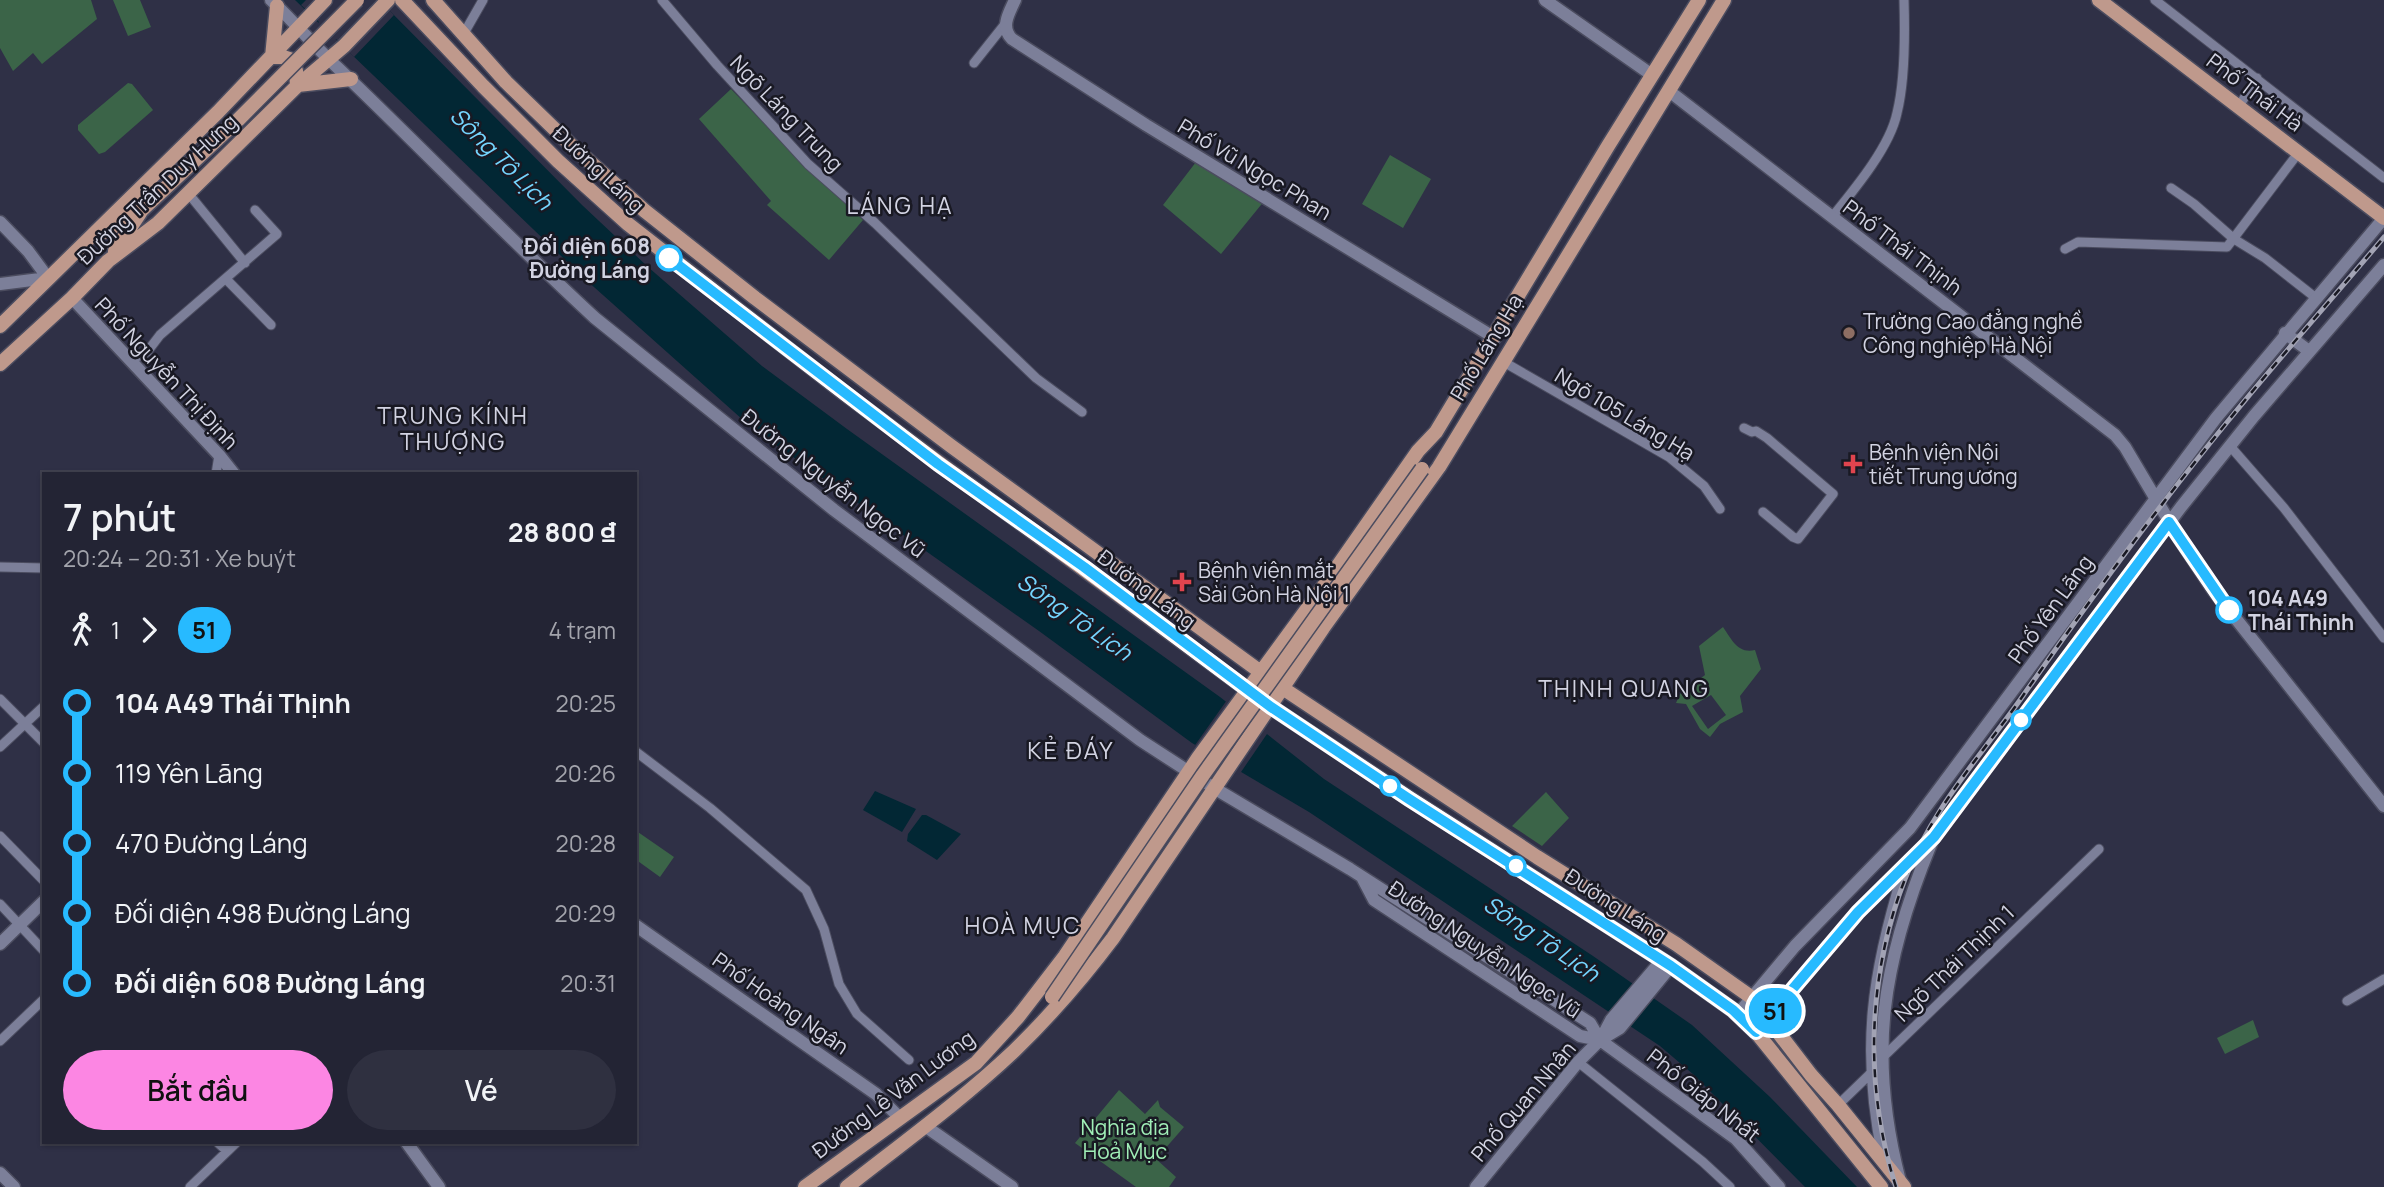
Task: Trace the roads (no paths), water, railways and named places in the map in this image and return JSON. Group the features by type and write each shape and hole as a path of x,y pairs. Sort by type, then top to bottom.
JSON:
{"main road":[{"name":"Đường Trần Duy Hưng","path":"0,326 272,57 325,0"},
{"path":"88,241 142,209 238,120 357,0"},
{"name":"Đường Láng","path":"402,0 539,142 628,224 844,393 1271,707 1563,897 1663,968 1738,1014 1756,1032 1881,1187"},
{"path":"1005,24 1015,0"},
{"path":"1545,0 1652,75"},
{"name":"Phố Láng Hạ","path":"1247,690 1418,452 1436,432 1699,0"},
{"name":"Phố Thái Hà","path":"2099,0 2384,218"},
{"name":"Đường Trần Duy Hưng","path":"0,364 108,261 158,223 297,86 344,46 386,2"},
{"name":"Phố Láng Hạ","path":"1271,707 1323,628 1439,467 1721,2"},
{"path":"274,3 272,57 292,60 297,86 351,79"},
{"name":"Đường Nguyễn Ngọc Vũ","path":"274,3 557,283 604,325 928,582 1140,740 1189,772 1219,782 1363,879 1374,900 1580,1036 1600,1040"},
{"name":"Đường Láng","path":"438,3 506,82 603,175 755,298 856,375 1284,689 1665,937 1751,997 1811,1075 1889,1160 1902,1184"},
{"name":"Phố Vũ Ngọc Phan","path":"1005,24 1007,34 1012,39 1118,108 1495,338"},
{"name":"Phố Thái Thịnh","path":"1669,91 2108,429 2125,447 2169,522 2240,626 2384,806"},
{"path":"108,261 142,209"},
{"name":"Phố Yên Lãng","path":"1738,1014 1795,946 1910,828 2216,418 2384,218"},
{"path":"0,222 48,278"},
{"path":"1561,225 1579,236"},
{"name":"Phố Yên Lãng","path":"1756,1032 1858,912 1934,837 2169,522 2309,351 2384,265"},
{"path":"0,284 48,278"},
{"name":"Phố Nguyễn Thị Định","path":"72,298 219,455 232,472"},
{"path":"2286,333 2309,351"},
{"path":"844,393 856,375"},
{"path":"1422,469 1436,432"},
{"path":"1034,1029 1052,996 1203,775 1422,469 1453,442"},
{"path":"1304,613 1323,628"},
{"name":"Đường Lê Văn Lương","path":"805,1187 976,1063 1018,1017 1065,956 1247,690"},
{"name":"Đường Lê Văn Lương","path":"847,1187 993,1069 1076,985 1109,943 1271,707"},
{"path":"1979,737 1998,752"},
{"path":"1153,824 1178,841"},
{"path":"1889,1160 1881,1058 1887,982 1894,948 1913,887 1934,837"},
{"path":"1563,897 1574,880"},
{"path":"0,944 42,903"},
{"name":"Phố Hoàng Ngân","path":"637,926 876,1094 900,1118"},
{"name":"Phố Quan Nhân","path":"1476,1187 1578,1062 1616,1024 1663,968"},
{"path":"1018,1017 1052,996"},
{"name":"Phố Giáp Nhất","path":"1600,1040 1736,1139 1779,1187"},
{"path":"925,1126 1012,1187"},
{"path":"408,1144 439,1187"},
{"path":"0,1173 14,1187"}],"street":[{"path":"463,35 482,0"},
{"name":"Ngõ Láng Trung","path":"662,0 716,65 808,164 875,223 1036,378 1082,412"},
{"path":"1832,217 1882,148 1897,114 1903,55 1904,0"},
{"name":"Phố Thái Hà","path":"2155,0 2384,178"},
{"path":"974,63 1005,24"},
{"path":"2239,106 2257,78"},
{"path":"2065,249 2078,242 2227,247 2300,152"},
{"path":"2171,188 2234,239 2265,258 2316,298"},
{"path":"188,193 245,263"},
{"path":"131,360 147,352 160,335 227,280 277,234 255,210"},
{"path":"227,280 271,325"},
{"name":"Ngõ 105 Láng Hạ","path":"1502,360 1669,457 1704,486 1720,509"},
{"path":"1744,428 1756,431 1788,454 1833,494 1798,539 1763,512"},
{"path":"2230,446 2284,508 2384,638"},
{"path":"216,472 219,455"},
{"path":"0,567 42,568"},
{"path":"0,699 42,741"},
{"path":"0,747 42,708"},
{"path":"637,753 710,808 806,890 824,929 839,984 857,1014 909,1060"},
{"path":"0,836 42,879"},
{"name":"Ngõ Thái Thịnh 1","path":"1838,1105 1869,1075 1881,1058 2099,849"},
{"path":"1889,1160 1874,1120 1869,1075 1871,1013 1878,960 1903,870"},
{"path":"0,904 42,949"},
{"path":"2347,1001 2384,979"},
{"path":"0,1041 42,1001"},
{"path":"1578,1062 1703,1162 1730,1187"},
{"path":"219,1144 227,1151"},
{"path":"190,1187 235,1144"}],"water":[{"name":"Sông Tô Lịch","path":"295,0 379,0 582,205 648,267 762,366 1220,697 1324,779 1593,956 1692,1025 1770,1097 1857,1187 1805,1187 1694,1075 1660,1046 1309,812 1192,743 752,428 585,279"},
{"path":"875,791 916,809 902,832 863,810"},
{"path":"922,815 961,834 937,860 907,841 908,834"}],"railway":[{"path":"1896,1187 1879,1111 1875,1072 1877,993 1892,916 1905,879 1928,830 1957,785 2148,523 2247,398 2384,237"}],"place":[{"name":"Đối diện 608 Đường Láng","path":"669,258"},
{"name":"Trường Cao đẳng nghề Công nghiệp Hà Nội","path":"1849,333"},
{"name":"Bệnh viện Nội tiết Trung ương","path":"1853,464"},
{"name":"Bệnh viện mắt Sài Gòn Hà Nội 1","path":"1182,582"},
{"name":"104 A49 Thái Thịnh","path":"2229,610"}],"district":[{"name":"LÁNG HẠ","path":"900,205"},
{"name":"TRUNG KÍNH THƯỢNG","path":"453,428"},
{"name":"THỊNH QUANG","path":"1624,688"},
{"name":"KẺ ĐÁY","path":"1071,749"},
{"name":"HOÀ MỤC","path":"1023,925"}],"park label":[{"name":"Nghĩa địa Hoả Mục","path":"1125,1139"}]}
